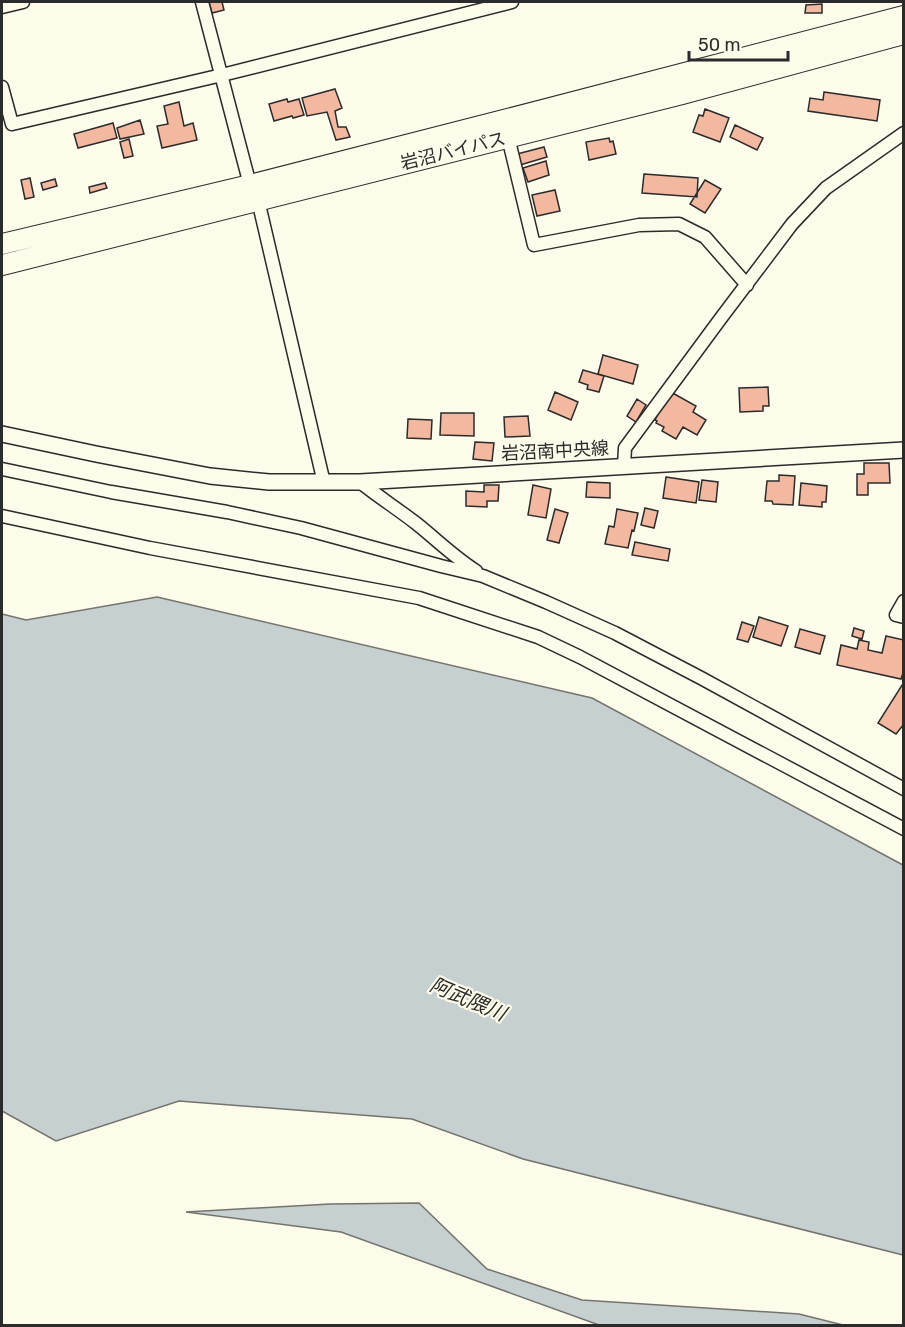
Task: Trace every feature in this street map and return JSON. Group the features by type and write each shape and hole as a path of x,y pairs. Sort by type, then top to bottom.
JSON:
{"highway":[{"name":"岩沼バイパス","path":"2,265 492,123 903,16"},
{"name":"岩沼バイパス","path":"2,244 254,193 508,137 682,94 903,34"}],"street":[{"path":"2,7 23,2"},
{"path":"202,2 254,193 324,483"},
{"path":"2,87 12,124 222,75 512,2"},
{"path":"624,466 625,448 792,224 826,188 903,133"},
{"path":"508,137 534,245 639,225 679,224 705,237 747,285"},
{"name":"岩沼南中央線","path":"2,434 210,476 269,482 324,483 903,450"},
{"path":"2,469 301,528 483,576 615,633 903,789"},
{"path":"360,482 459,560 483,576"},
{"path":"2,516 150,548 419,598 538,637 590,662 903,829"},
{"path":"903,601 896,615 903,617"}],"water":[{"name":"阿武隈川","path":"157,597 592,698 903,865 903,1255 523,1159 412,1119 179,1101 56,1141 2,1111 2,614 26,620"},
{"path":"419,1203 487,1269 582,1300 799,1314 843,1325 599,1325 341,1232 186,1212 330,1204"}],"building":[{"path":"209,2 222,2 224,10 212,13"},
{"path":"822,4 822,13 805,13 806,5"},
{"path":"335,89 342,108 335,111 338,127 346,127 350,137 336,140 327,112 307,116 302,98"},
{"path":"824,92 880,100 877,121 808,111 810,98 823,100"},
{"path":"287,99 288,102 299,99 304,115 274,121 269,104"},
{"path":"179,102 184,126 193,123 197,140 162,148 157,126 168,124 164,106"},
{"path":"705,109 729,118 720,142 693,132 699,115 703,116"},
{"path":"140,120 144,134 120,139 117,128"},
{"path":"113,123 117,138 78,148 74,134"},
{"path":"735,125 763,138 757,150 730,137"},
{"path":"609,138 610,142 613,141 616,154 589,160 586,142"},
{"path":"129,139 133,156 124,158 120,142"},
{"path":"544,147 547,157 520,165 517,154"},
{"path":"546,161 549,175 528,182 523,168"},
{"path":"644,174 698,178 697,197 642,193"},
{"path":"30,178 34,197 25,199 21,180"},
{"path":"55,179 57,186 43,190 41,183"},
{"path":"705,180 721,189 705,213 690,204"},
{"path":"105,183 107,188 90,193 89,187"},
{"path":"555,190 560,211 537,216 532,195"},
{"path":"603,355 638,365 633,384 598,374"},
{"path":"583,370 604,376 599,392 587,389 588,385 579,382"},
{"path":"768,387 769,406 763,406 763,411 740,412 739,388"},
{"path":"669,391 696,406 693,412 706,420 697,435 683,427 676,439 662,431 664,427 656,423 658,414 656,413"},
{"path":"555,392 578,402 571,420 548,410"},
{"path":"637,399 646,405 636,422 627,416"},
{"path":"441,413 474,413 474,436 440,435"},
{"path":"528,416 530,436 505,437 504,417"},
{"path":"408,419 432,420 431,439 407,438"},
{"path":"475,442 494,443 492,461 473,459"},
{"path":"864,463 889,463 890,483 868,483 868,495 857,495 857,474 864,474"},
{"path":"779,475 795,476 793,505 773,504 772,501 765,501 767,481 779,481"},
{"path":"666,477 699,482 696,503 663,498"},
{"path":"702,480 718,482 716,502 699,500"},
{"path":"587,482 610,483 610,498 586,497"},
{"path":"801,483 827,486 826,502 822,502 822,507 799,505"},
{"path":"484,485 499,485 498,501 487,501 487,507 466,506 466,491 484,492"},
{"path":"533,485 551,489 546,518 528,515"},
{"path":"645,508 658,511 654,528 641,525"},
{"path":"555,509 568,513 559,543 547,540"},
{"path":"617,509 638,513 628,548 605,544 609,526 614,527"},
{"path":"635,542 670,549 668,561 632,555"},
{"path":"759,617 788,626 781,646 753,637"},
{"path":"742,622 754,626 748,642 737,639"},
{"path":"854,628 864,631 862,639 852,636"},
{"path":"800,629 825,636 820,654 795,647"},
{"path":"886,636 904,640 904,670 901,679 837,665 841,645 857,649 859,640 869,642 868,650 882,653"},
{"path":"904,682 904,724 896,734 878,723"}]}
